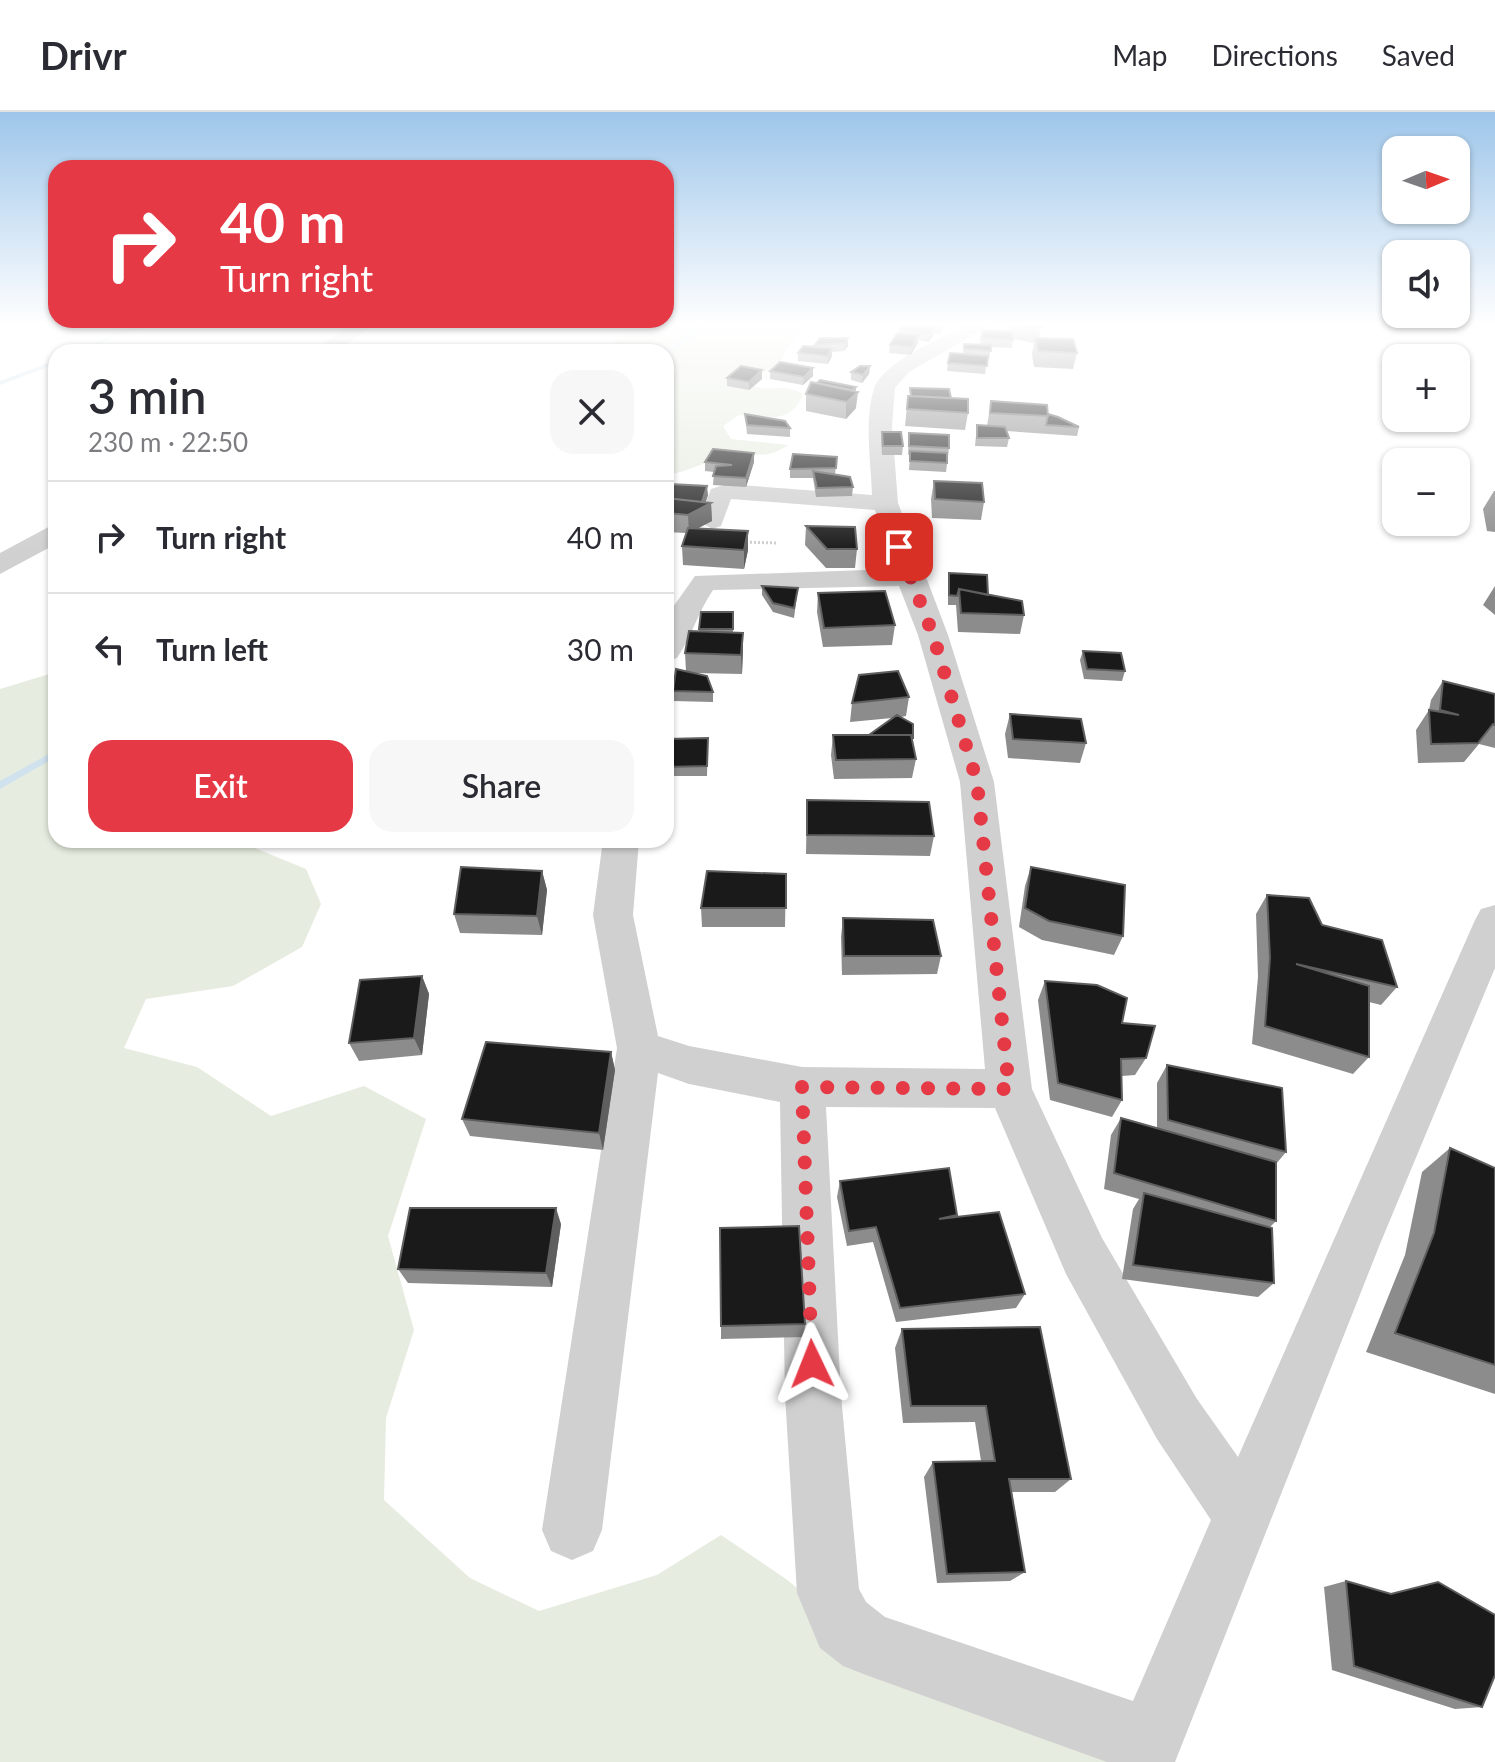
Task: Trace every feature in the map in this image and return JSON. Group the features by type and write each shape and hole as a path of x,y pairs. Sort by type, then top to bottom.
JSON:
{"street":[{"path":"888,400 893,426 885,503 909,577 933,635 977,782 1009,1089 1084,1256 1177,1419 1242,1514"},
{"path":"712,521 720,494 727,491 885,503"},
{"path":"0,565 48,537"},
{"path":"674,633 681,616 705,582 909,577"},
{"path":"572,1530 603,1288 639,1048 613,915 620,848"},
{"path":"802,1087 813,1395 828,1593 843,1625 866,1643 1145,1752 1242,1514 1495,920"},
{"path":"639,1048 689,1065 802,1087 1009,1089"}],"shaded area":[{"path":"674,400 800,400 785,415 768,418 739,415 723,426 731,439 788,445 771,453 727,455 674,473"},
{"path":"48,674 48,848 254,848 306,869 321,904 302,947 233,986 146,999 124,1048 197,1067 271,1116 364,1086 426,1119 388,1236 414,1330 386,1418 384,1500 470,1578 539,1611 657,1575 721,1535 786,1579 843,1625 1119,1762 0,1762 0,689"}],"building":[{"path":"908,400 968,400 968,413 907,409"},
{"path":"991,401 1047,405 1048,416 990,413"},
{"path":"745,414 785,421 790,428 747,425"},
{"path":"1048,414 1058,417 1079,427 1046,425"},
{"path":"977,425 1005,427 1009,438 977,438"},
{"path":"882,432 901,432 903,446 883,446"},
{"path":"909,433 949,435 949,448 909,446"},
{"path":"713,449 754,453 746,478 713,476 716,466 732,465 705,462"},
{"path":"910,451 947,453 947,463 910,461"},
{"path":"793,454 837,457 836,468 790,469"},
{"path":"813,471 850,477 853,487 817,488"},
{"path":"934,481 982,483 984,502 935,499"},
{"path":"674,484 707,486 702,502 674,499"},
{"path":"674,499 711,503 688,515 674,514"},
{"path":"806,526 855,527 857,549 827,549"},
{"path":"688,528 748,531 744,550 682,546"},
{"path":"949,573 987,575 988,595 959,589 957,596 949,595"},
{"path":"762,586 798,588 794,608 773,603"},
{"path":"959,589 1022,601 1024,615 961,613"},
{"path":"885,591 895,625 824,628 818,593"},
{"path":"701,612 733,612 733,629 699,629"},
{"path":"689,631 743,633 741,655 685,653"},
{"path":"1083,651 1121,653 1125,671 1087,669"},
{"path":"676,669 707,676 713,692 674,691"},
{"path":"898,671 909,697 852,703 859,675"},
{"path":"1443,681 1495,694 1495,725 1478,743 1431,744 1429,710 1459,715 1440,710"},
{"path":"1010,714 1081,719 1086,743 1013,739"},
{"path":"897,715 913,724 913,738 911,735 869,735"},
{"path":"833,735 911,735 916,759 836,760"},
{"path":"708,738 707,766 674,767 674,739"},
{"path":"807,800 929,802 934,836 807,835"},
{"path":"461,867 542,871 537,916 454,914"},
{"path":"1031,867 1125,885 1123,936 1049,921 1025,908"},
{"path":"707,871 786,874 786,908 701,908"},
{"path":"1267,895 1309,898 1322,925 1382,940 1397,987 1296,964 1369,986 1369,1057 1265,1026 1270,958"},
{"path":"843,918 933,920 941,956 844,956"},
{"path":"422,976 414,1038 349,1043 360,980"},
{"path":"1045,981 1097,985 1127,998 1122,1023 1155,1026 1146,1058 1121,1059 1122,1100 1058,1083"},
{"path":"486,1042 611,1052 599,1133 462,1119"},
{"path":"1167,1065 1282,1088 1286,1152 1168,1120"},
{"path":"1121,1118 1276,1162 1276,1221 1114,1173"},
{"path":"1450,1148 1495,1168 1495,1365 1395,1333 1434,1233"},
{"path":"949,1168 957,1215 939,1219 999,1212 1025,1294 900,1308 876,1227 849,1231 840,1181"},
{"path":"1144,1193 1272,1228 1274,1283 1133,1265"},
{"path":"410,1208 556,1208 546,1273 398,1269"},
{"path":"799,1226 805,1324 721,1326 720,1228"},
{"path":"1040,1327 1071,1479 1009,1479 1025,1572 947,1574 933,1462 995,1461 986,1406 911,1406 902,1329"},
{"path":"1346,1581 1391,1594 1438,1582 1495,1615 1495,1675 1482,1707 1354,1666"}],"waterway":[{"path":"0,786 48,758"}],"route":[{"path":"812,1364 802,1087 1009,1089 977,782 933,635 899,547"}]}
